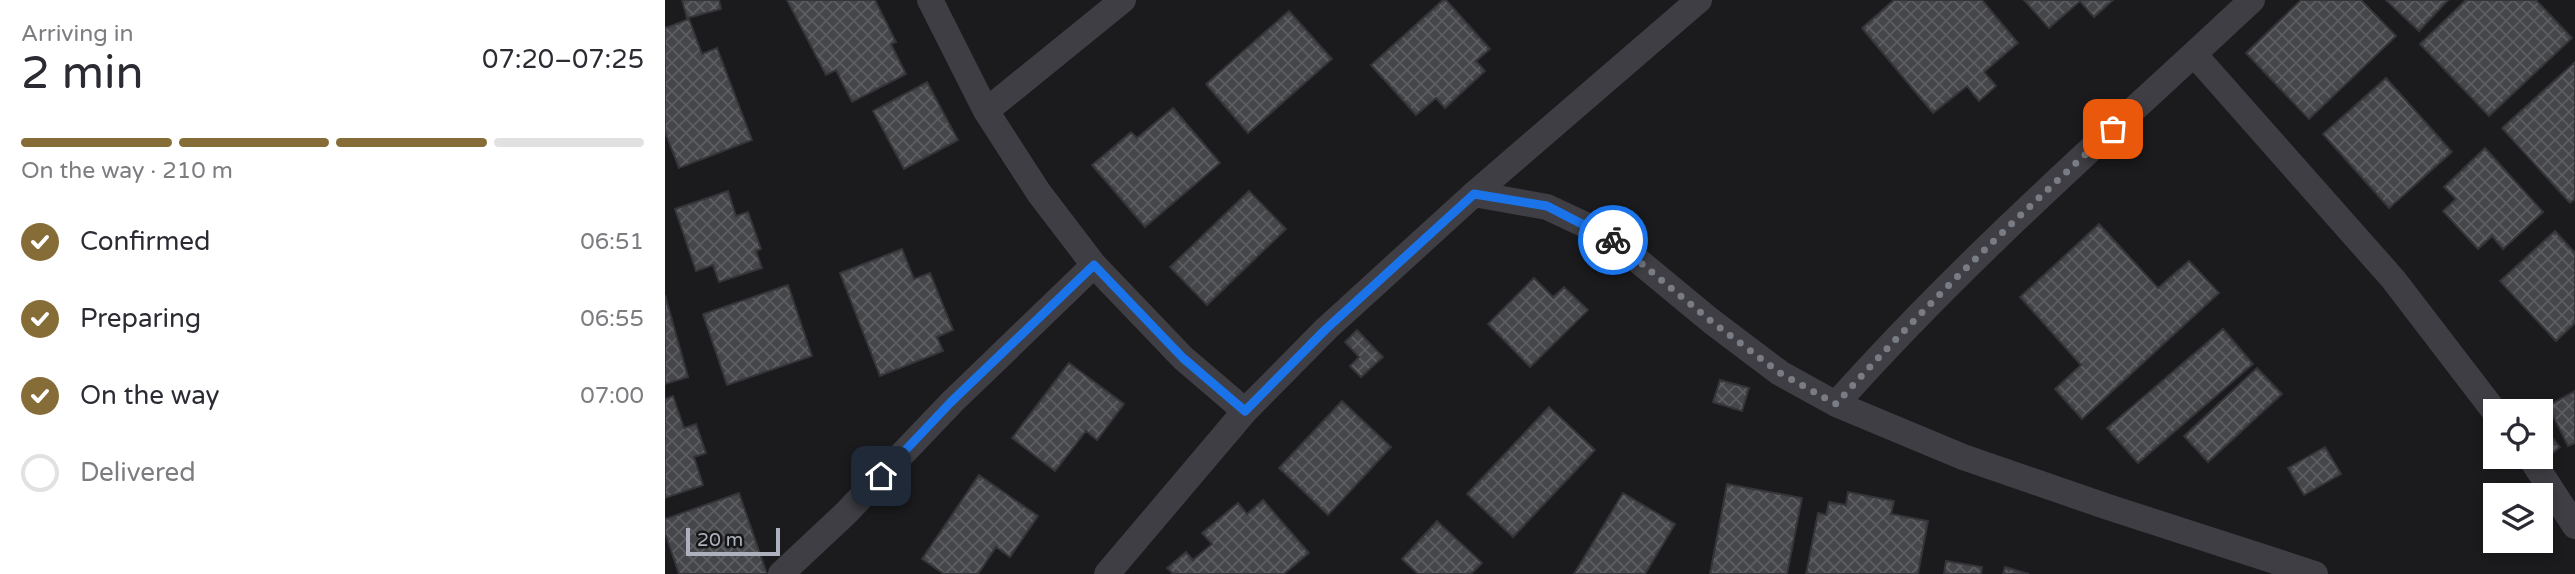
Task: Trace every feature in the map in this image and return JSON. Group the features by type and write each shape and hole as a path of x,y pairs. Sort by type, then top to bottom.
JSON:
{"street":[{"path":"930,0 986,111 1039,193 1094,265 1183,358 1245,411"},
{"path":"986,111 1123,0"},
{"path":"1107,574 1245,411 1326,329 1474,194 1699,0"},
{"path":"1836,404 1881,354 2011,223 2252,0"},
{"path":"2194,54 2393,279 2485,399"},
{"path":"1474,194 1547,206 1607,235 1711,321 1780,373 1836,404 1963,457 2315,574"},
{"path":"781,574 846,513 951,402 1094,265"},
{"path":"2538,469 2575,526"}],"building":[{"path":"682,0 719,0 721,9 687,18"},
{"path":"787,0 875,0 896,42 891,44 906,74 852,102 836,70 826,75"},
{"path":"1446,0 1490,49 1476,61 1485,71 1445,108 1436,98 1416,115 1371,65"},
{"path":"1894,0 1982,0 2018,43 1984,72 1996,86 1979,101 1967,86 1933,113 1862,28"},
{"path":"2024,0 2113,0 2094,17 2080,1 2049,28"},
{"path":"2301,0 2361,0 2396,36 2309,119 2246,53"},
{"path":"2386,0 2448,0 2419,31"},
{"path":"2466,0 2536,0 2572,38 2489,116 2420,44"},
{"path":"1289,11 1332,59 1248,133 1206,84"},
{"path":"689,19 702,54 717,48 752,140 679,168 665,132 665,28"},
{"path":"2575,62 2575,199 2570,203 2502,128"},
{"path":"2386,78 2452,152 2389,208 2323,134"},
{"path":"927,82 958,140 904,169 873,111"},
{"path":"1173,108 1220,163 1145,227 1092,165 1131,132 1137,138"},
{"path":"2485,148 2543,212 2503,249 2492,236 2478,249 2443,211 2456,199 2444,187"},
{"path":"728,191 736,216 748,212 761,249 756,251 762,268 719,282 713,265 696,271 675,209"},
{"path":"1249,191 1286,229 1207,305 1170,267"},
{"path":"2099,224 2158,288 2189,261 2219,293 2082,419 2055,389 2081,365 2020,297"},
{"path":"2555,231 2575,253 2575,323 2556,341 2500,281"},
{"path":"902,249 914,279 930,273 953,330 937,337 943,351 880,376 840,273"},
{"path":"1534,278 1553,297 1564,287 1588,310 1530,367 1488,324"},
{"path":"788,285 812,356 727,385 703,314"},
{"path":"665,295 688,377 665,384"},
{"path":"2223,329 2253,364 2138,463 2107,428"},
{"path":"1357,330 1383,357 1361,377 1350,366 1359,357 1345,342"},
{"path":"1069,363 1124,404 1097,440 1086,431 1055,471 1012,438"},
{"path":"2257,368 2282,394 2208,462 2184,436"},
{"path":"1720,380 1749,388 1742,411 1713,402"},
{"path":"2575,391 2575,443 2568,446 2553,416 2553,403"},
{"path":"673,396 684,428 696,424 706,453 694,457 703,485 665,498 665,399"},
{"path":"1342,401 1391,447 1328,515 1279,468"},
{"path":"1549,407 1595,450 1513,537 1467,494"},
{"path":"2553,439 2560,447 2553,453"},
{"path":"2325,447 2341,474 2304,495 2288,468"},
{"path":"979,475 1038,516 1010,557 996,547 978,574 944,574 922,559"},
{"path":"1727,484 1802,498 1787,574 1710,574"},
{"path":"1848,492 1894,501 1891,514 1928,521 1918,574 1806,574 1818,513 1826,515 1829,502 1846,505"},
{"path":"739,493 767,574 679,574 665,533 665,519"},
{"path":"1623,493 1675,524 1645,574 1574,574"},
{"path":"1263,500 1309,553 1284,574 1173,574 1167,568 1186,552 1193,560 1212,544 1202,533 1238,503 1247,514"},
{"path":"1437,521 1482,563 1471,574 1418,574 1402,559"},
{"path":"1946,561 1982,567 1981,574 1944,574"},
{"path":"2005,567 2029,574 2003,574"}],"way so far":[{"path":"1613,240 1711,321 1780,373 1836,404 1881,354 2011,223 2113,129"}],"route":[{"path":"881,476 951,402 1094,265 1183,358 1245,411 1326,329 1474,194 1547,206 1613,240"}]}
